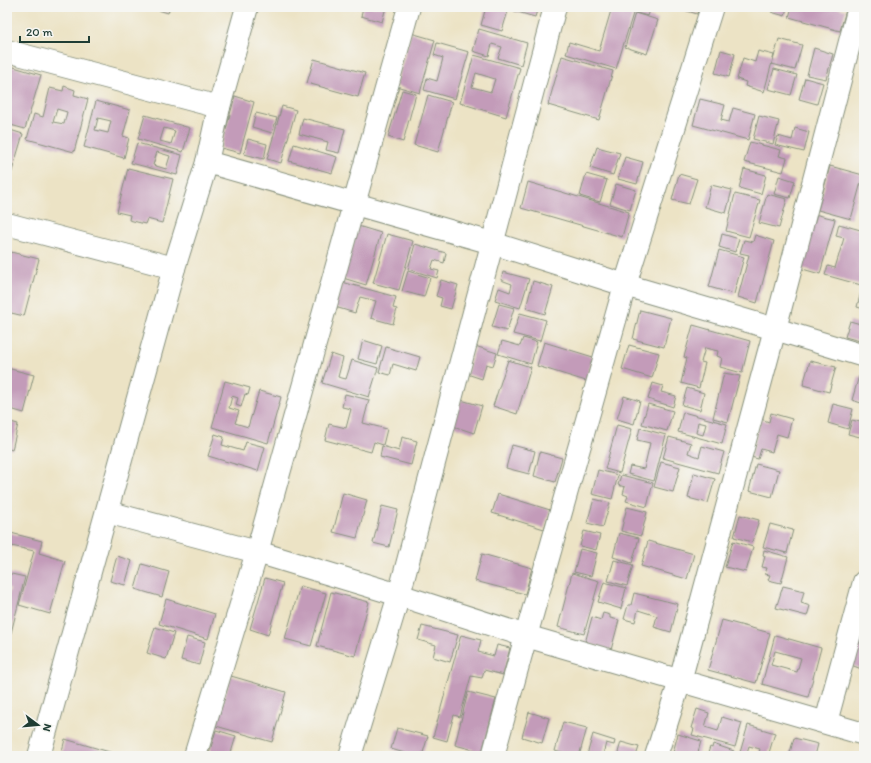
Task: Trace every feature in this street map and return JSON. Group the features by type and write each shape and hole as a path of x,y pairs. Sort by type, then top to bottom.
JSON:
{"street":[{"path":"39,756 174,268 207,162 247,7"},
{"path":"196,756 257,552 409,7"},
{"path":"350,756 399,595 555,7"},
{"path":"493,756 625,286 712,7"},
{"path":"656,756 680,681 775,329 858,7"},
{"path":"7,51 220,107"},
{"path":"207,162 492,243 625,286 864,356"},
{"path":"7,224 174,268"},
{"path":"107,512 257,552 399,595 526,636 864,734"},
{"path":"826,722 864,582"}],"building":[{"path":"148,7 170,7 168,13"},
{"path":"363,7 386,7 382,22 361,16"},
{"path":"486,7 508,11 502,31 481,25"},
{"path":"515,7 538,7 535,17 514,11"},
{"path":"612,7 635,7 616,69 566,54 569,42 599,51"},
{"path":"638,7 651,7 648,16 636,13"},
{"path":"685,7 699,7 697,14 684,10"},
{"path":"773,7 787,7 785,16 771,12"},
{"path":"792,7 835,7 846,10 840,31 789,17"},
{"path":"635,13 658,20 647,54 625,47"},
{"path":"479,29 527,43 521,65 498,58 502,47 492,44 489,56 473,51"},
{"path":"411,33 435,40 420,93 396,86"},
{"path":"779,39 802,45 795,70 772,64"},
{"path":"437,43 469,52 455,99 424,90 427,78 437,81 443,58 434,55"},
{"path":"814,48 833,54 826,79 807,75"},
{"path":"721,50 735,54 729,77 715,73"},
{"path":"758,51 774,55 764,92 745,86 746,82 737,79 743,58 755,62"},
{"path":"474,55 520,68 506,117 460,103","holes":["476,73 495,79 491,92 472,87"]},
{"path":"562,56 613,71 599,120 548,105"},
{"path":"314,59 365,73 358,97 307,83"},
{"path":"7,65 41,75 25,129 7,124"},
{"path":"774,69 797,75 791,95 768,89"},
{"path":"805,78 823,83 817,104 799,99"},
{"path":"64,86 75,90 74,95 88,99 74,152 27,139 34,114 43,117 50,88 63,91","holes":["57,109 67,112 64,124 53,122"]},
{"path":"402,90 416,94 403,142 388,137"},
{"path":"428,95 452,102 438,152 414,145"},
{"path":"235,96 254,102 240,153 221,148"},
{"path":"700,99 725,105 721,120 729,122 733,108 755,114 748,140 693,125"},
{"path":"96,101 130,110 123,136 129,138 124,158 84,147","holes":["98,118 111,121 108,133 95,130"]},
{"path":"282,106 296,110 281,163 267,159"},
{"path":"256,113 277,118 272,133 252,127"},
{"path":"145,115 190,128 183,152 138,139","holes":["164,128 175,131 171,144 160,141"]},
{"path":"759,116 779,121 773,144 753,139"},
{"path":"303,118 345,129 339,153 326,150 328,142 299,134"},
{"path":"795,128 809,132 804,152 775,145 778,136 792,140"},
{"path":"7,129 23,134 7,188"},
{"path":"248,139 267,144 264,159 244,154"},
{"path":"750,142 781,150 779,156 787,158 783,172 744,162"},
{"path":"137,143 182,155 177,175 131,163","holes":["157,152 170,156 166,169 153,165"]},
{"path":"294,144 337,157 332,173 289,161"},
{"path":"597,147 620,153 613,175 590,168"},
{"path":"625,157 643,162 637,184 618,179"},
{"path":"830,166 863,175 851,219 818,210"},
{"path":"128,168 173,179 162,223 147,219 145,224 129,220 130,215 117,212"},
{"path":"744,169 766,175 761,194 739,188"},
{"path":"586,174 607,180 600,202 580,196"},
{"path":"679,174 697,179 689,204 672,200"},
{"path":"779,176 795,181 790,198 774,194"},
{"path":"528,182 629,212 622,237 521,208"},
{"path":"616,184 636,190 630,210 610,204"},
{"path":"711,185 732,190 726,213 705,207"},
{"path":"735,194 760,200 749,237 726,231"},
{"path":"767,194 787,199 779,228 759,223"},
{"path":"814,214 835,219 820,274 799,268"},
{"path":"839,224 864,231 864,274 861,285 825,275 828,266 835,268 844,238 836,236"},
{"path":"358,226 381,233 366,285 343,278"},
{"path":"387,234 413,241 399,290 373,283"},
{"path":"722,234 739,239 735,252 719,247"},
{"path":"755,235 774,241 757,303 738,297 749,255 740,253 744,240 753,242"},
{"path":"415,244 446,253 444,263 434,260 431,269 439,271 437,278 408,269"},
{"path":"719,250 744,257 734,294 709,287"},
{"path":"7,251 39,259 24,316 7,312"},
{"path":"408,271 430,278 424,297 402,291"},
{"path":"503,272 529,279 520,308 495,300 499,288 510,292 512,284 501,280"},
{"path":"441,280 458,285 451,309 440,306 442,298 436,296"},
{"path":"533,281 553,287 545,314 526,308"},
{"path":"342,282 396,297 393,308 397,309 393,324 371,318 376,301 360,297 355,313 335,307"},
{"path":"862,288 864,288 864,309 857,307"},
{"path":"499,304 514,308 507,331 492,327"},
{"path":"640,310 671,318 664,347 633,339"},
{"path":"520,313 546,320 540,341 513,334"},
{"path":"850,321 864,325 864,342 845,337"},
{"path":"693,325 750,341 742,373 720,367 722,358 717,356 718,351 705,348 701,362 705,363 699,388 681,383 687,358 684,357"},
{"path":"523,338 537,342 531,364 498,354 502,341 520,346"},
{"path":"363,340 382,346 377,364 358,359"},
{"path":"544,342 593,357 586,381 537,366"},
{"path":"629,345 659,353 652,378 622,369"},
{"path":"475,346 497,353 493,366 486,364 482,379 467,374"},
{"path":"386,347 420,357 416,371 393,364 390,375 379,372"},
{"path":"331,354 343,358 338,377 346,379 352,360 378,368 369,397 322,383"},
{"path":"508,360 531,367 517,414 493,406"},
{"path":"810,361 836,367 829,392 803,385"},
{"path":"7,368 34,375 24,413 7,408"},
{"path":"724,373 740,376 728,422 713,418"},
{"path":"859,376 864,378 864,404 852,400"},
{"path":"225,381 250,388 248,395 245,394 241,407 236,405 238,398 232,396 229,408 239,411 235,423 248,427 259,391 281,397 268,443 212,427"},
{"path":"653,383 663,386 661,392 676,396 673,407 648,399"},
{"path":"687,388 704,393 700,410 682,405"},
{"path":"345,394 369,400 363,423 387,429 383,445 374,442 371,452 325,440 329,424 346,428 351,409 342,407"},
{"path":"624,396 640,401 634,424 617,419"},
{"path":"461,400 482,406 474,433 453,426"},
{"path":"648,404 673,411 667,431 642,424"},
{"path":"833,404 853,409 848,429 828,423"},
{"path":"683,412 727,424 722,444 678,432","holes":["698,422 706,424 703,435 696,433"]},
{"path":"771,413 792,419 787,437 777,434 772,452 761,449 758,459 751,457 761,419 769,422"},
{"path":"852,420 864,423 864,438 848,434"},
{"path":"7,421 18,424 12,450 7,448"},
{"path":"617,425 632,429 620,473 605,469"},
{"path":"640,428 666,435 654,481 628,474 630,466 644,469 650,443 637,440"},
{"path":"215,434 224,437 222,445 243,451 246,442 265,447 258,471 208,456"},
{"path":"402,437 417,441 411,465 380,457 382,446 399,451"},
{"path":"669,437 691,443 688,453 699,457 702,446 724,452 718,473 663,458"},
{"path":"512,445 535,451 529,474 506,468"},
{"path":"540,452 562,458 555,482 534,476"},
{"path":"661,462 680,467 673,492 654,487"},
{"path":"756,464 779,470 772,497 749,491"},
{"path":"598,470 618,475 612,499 592,494"},
{"path":"694,473 715,479 708,503 688,498"},
{"path":"621,475 653,483 647,507 626,501 628,496 623,494 625,487 618,485"},
{"path":"343,493 367,500 357,538 333,532"},
{"path":"498,494 550,510 544,529 492,513"},
{"path":"594,499 610,503 603,527 587,523"},
{"path":"382,506 398,510 389,547 373,543"},
{"path":"627,507 647,512 641,536 621,531"},
{"path":"740,515 759,520 752,542 734,537"},
{"path":"770,524 793,530 787,553 763,547"},
{"path":"584,531 600,535 596,550 580,546"},
{"path":"7,532 42,541 39,553 65,561 50,614 19,605 34,551 7,545"},
{"path":"619,533 639,538 632,563 613,557"},
{"path":"648,541 694,554 687,579 641,566"},
{"path":"733,541 753,547 746,572 725,567"},
{"path":"580,549 597,553 591,576 574,572"},
{"path":"764,550 788,557 781,583 768,580 770,575 765,574 767,568 762,567 765,556 763,555"},
{"path":"482,554 532,568 525,594 475,581"},
{"path":"117,556 132,561 125,585 110,581"},
{"path":"614,560 633,565 627,586 608,581"},
{"path":"142,564 169,572 162,597 135,589"},
{"path":"7,573 25,577 11,633 7,632 7,601 10,589 7,588"},
{"path":"572,573 599,581 584,634 558,627"},
{"path":"265,578 283,583 268,635 250,629"},
{"path":"604,582 626,588 621,609 598,602"},
{"path":"300,586 326,593 311,646 285,639"},
{"path":"783,586 804,591 801,603 810,606 807,616 776,608"},
{"path":"331,592 369,602 355,656 317,646"},
{"path":"634,593 678,604 671,632 654,627 657,616 638,610 635,622 624,619 628,605 631,605"},
{"path":"166,599 215,614 208,639 159,624"},
{"path":"603,613 610,615 610,618 619,620 611,650 585,643 592,617 601,620"},
{"path":"722,620 770,633 756,683 708,670"},
{"path":"422,626 458,635 450,662 433,657 436,645 418,640"},
{"path":"155,627 174,633 166,659 147,653"},
{"path":"861,634 864,635 864,670 851,665"},
{"path":"461,635 481,640 478,652 494,656 497,645 510,648 503,675 484,670 482,678 471,676 460,717 454,715 447,741 433,737"},
{"path":"775,635 821,648 808,697 762,684","holes":["775,651 801,658 797,672 771,665"]},
{"path":"187,637 205,642 199,665 181,660"},
{"path":"231,676 286,692 272,742 216,726"},
{"path":"468,692 496,699 482,752 455,745"},
{"path":"697,709 709,713 705,727 718,731 722,717 742,723 735,747 692,735 694,729 691,728"},
{"path":"529,712 549,718 542,743 522,737"},
{"path":"563,722 587,728 579,756 572,756 555,751"},
{"path":"748,725 775,733 768,756 758,756 760,749 749,746 746,756 739,756"},
{"path":"397,728 428,736 422,756 415,756 391,749"},
{"path":"216,730 236,736 230,756 214,756 209,754"},
{"path":"593,734 615,741 614,745 606,743 603,754 609,756 587,755"},
{"path":"678,734 701,741 697,756 672,756"},
{"path":"794,738 818,744 815,756 789,756"},
{"path":"65,739 113,753 112,756 61,755"},
{"path":"621,742 639,747 636,756 617,756"},
{"path":"713,744 734,751 732,756 707,756 710,747 712,748"}]}
